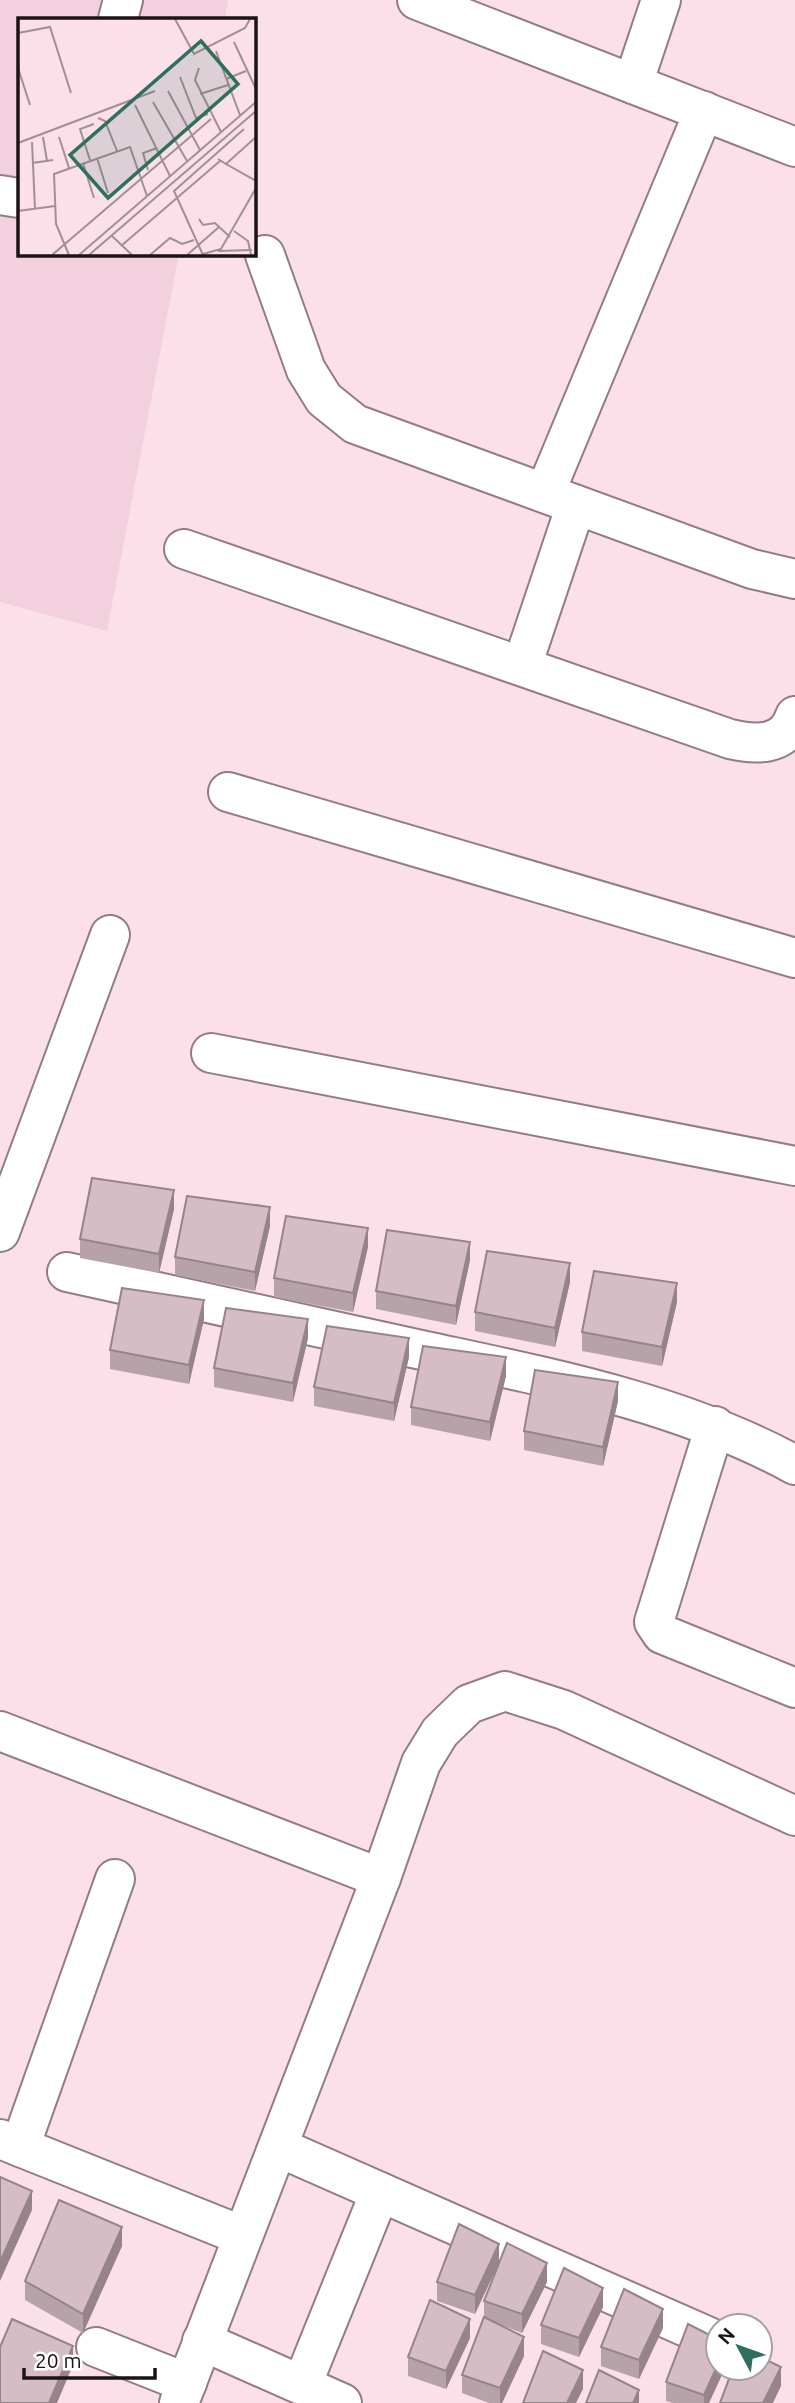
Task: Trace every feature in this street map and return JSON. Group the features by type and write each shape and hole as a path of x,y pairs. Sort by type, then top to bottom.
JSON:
{"street":[{"path":"118,18 123,0"},
{"path":"417,0 795,147"},
{"path":"633,84 661,0"},
{"path":"522,666 560,499 704,111"},
{"path":"0,195 18,198"},
{"path":"265,255 306,370 324,400 355,424 752,569 795,579"},
{"path":"184,549 757,746 775,740 793,723 795,716"},
{"path":"228,792 795,958"},
{"path":"0,1232 110,935"},
{"path":"211,1053 795,1166"},
{"path":"67,1272 475,1362 668,1409 715,1426 795,1465"},
{"path":"715,1426 654,1622 662,1634 795,1688"},
{"path":"96,2347 183,2393 381,1878 421,1763 440,1731 470,1704 505,1691 564,1710 795,1816"},
{"path":"0,1731 381,1878"},
{"path":"115,1879 10,2143 243,2236"},
{"path":"278,2147 704,2335"},
{"path":"302,2385 380,2192"},
{"path":"202,2341 342,2403"}],"shaded area":[{"path":"0,0 228,0 225,18 18,18 18,256 179,256 107,631 0,602"}],"building":[{"path":"92,1178 174,1190 159,1254 80,1239"},
{"path":"187,1196 270,1207 255,1272 175,1257"},
{"path":"286,1216 368,1228 353,1293 274,1278"},
{"path":"387,1230 470,1242 456,1306 376,1291"},
{"path":"487,1251 570,1263 555,1328 475,1312"},
{"path":"594,1271 677,1283 662,1347 582,1332"},
{"path":"122,1288 204,1300 189,1365 110,1350"},
{"path":"226,1308 308,1319 293,1383 214,1368"},
{"path":"327,1326 409,1338 394,1403 314,1387"},
{"path":"423,1346 506,1357 490,1422 411,1407"},
{"path":"535,1370 618,1382 603,1447 524,1431"},
{"path":"0,2177 32,2191 0,2262"},
{"path":"59,2200 122,2227 83,2314 25,2281"},
{"path":"459,2224 499,2244 475,2295 437,2282"},
{"path":"507,2243 547,2263 522,2314 484,2301"},
{"path":"564,2268 603,2288 579,2338 541,2325"},
{"path":"624,2289 663,2309 639,2360 601,2347"},
{"path":"430,2300 470,2319 446,2371 408,2357"},
{"path":"484,2317 524,2337 500,2388 462,2375"},
{"path":"12,2319 73,2346 49,2403 0,2403 0,2347"},
{"path":"688,2324 704,2332 704,2382 710,2382 704,2395 666,2382"},
{"path":"543,2351 583,2370 567,2403 523,2403"},
{"path":"774,2364 781,2367 774,2381"},
{"path":"599,2370 639,2390 633,2403 586,2403"},
{"path":"728,2382 774,2382 763,2403 720,2403"}]}
